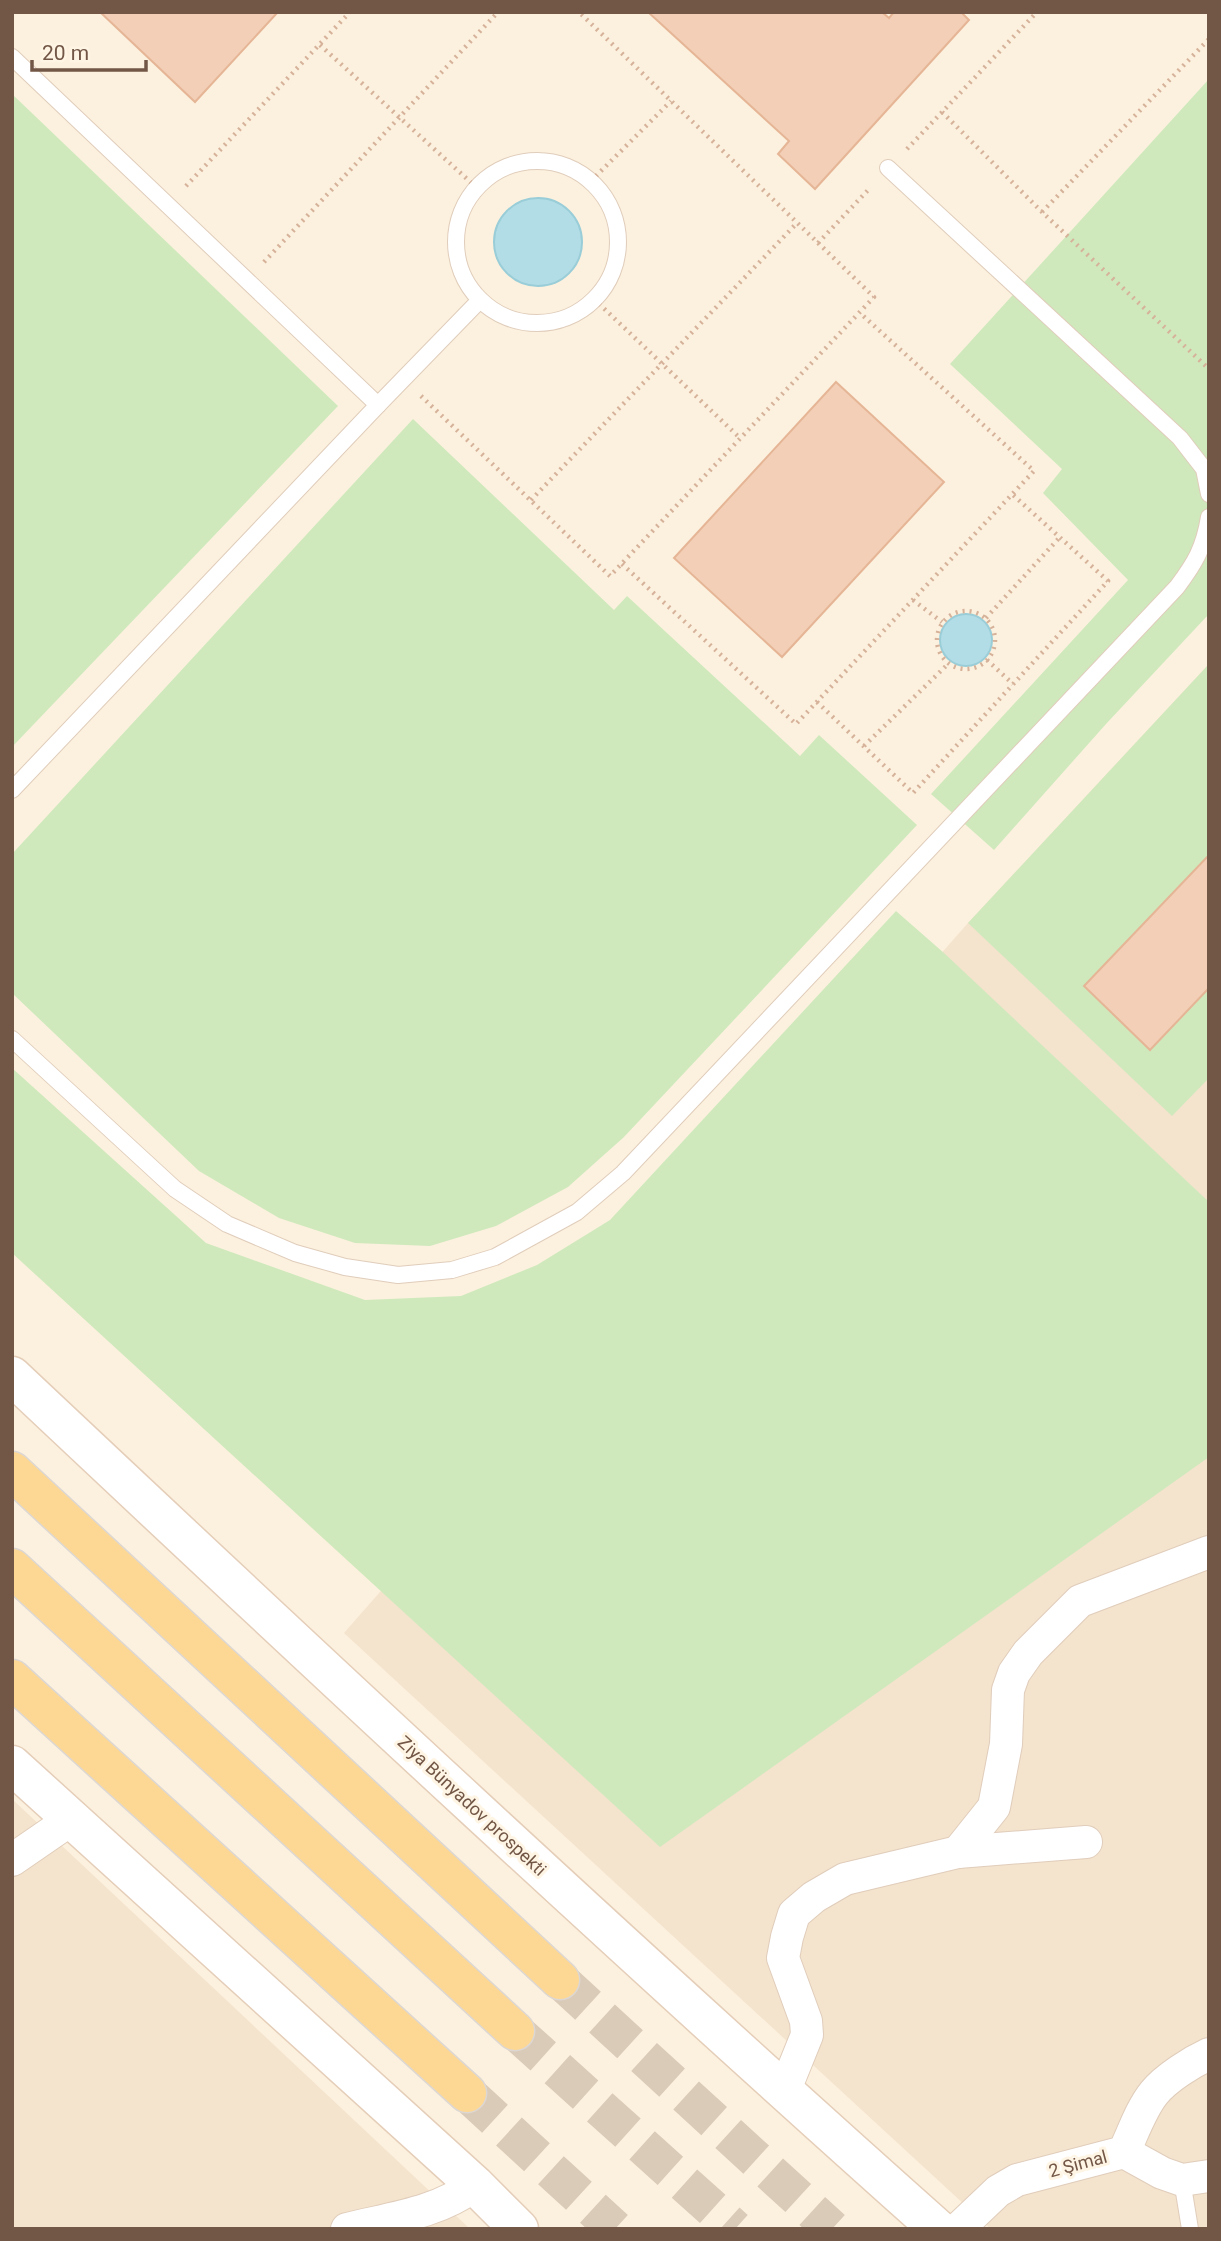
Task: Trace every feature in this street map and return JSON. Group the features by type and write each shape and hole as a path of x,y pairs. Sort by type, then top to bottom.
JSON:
{"main road":[{"name":"Ziya Bünyadov prospekti","path":"12,1376 411,1751 938,2229"},
{"path":"12,1471 560,1980"},
{"path":"12,1568 515,2031"},
{"path":"12,1679 467,2093"},
{"path":"12,1765 475,2185 519,2229"}],"street":[{"path":"958,1852 994,1807 1006,1744 1008,1690 1014,1673 1028,1653 1080,1601 1209,1552"},
{"path":"12,1860 73,1818"},
{"path":"784,2092 807,2035 807,2021 783,1958 786,1937 794,1914 814,1897 845,1879 958,1852 1086,1842"},
{"name":"2 Şimal","path":"958,2229 998,2192 1017,2180 1124,2152 1155,2092 1194,2061 1209,2054"},
{"path":"1124,2152 1162,2173 1195,2178"},
{"path":"347,2229 435,2208 456,2199 475,2185"}],"lane":[{"path":"12,57 377,405"},
{"path":"536,160 565,164 591,181 604,194 615,214 619,243 616,265 603,291 581,311 556,322 531,324 504,316 480,300 466,282 457,255 458,222 469,195 485,178 510,164 536,160"},
{"path":"888,169 1180,438 1204,469 1209,494"},
{"path":"12,790 480,300"},
{"path":"12,1039 175,1189 227,1224 295,1253 345,1267 398,1275 452,1270 495,1257 577,1212 622,1173 1177,587 1196,561 1206,540 1209,517"},
{"path":"1190,2229 1195,2178"}],"path":[{"path":"169,205 351,12"},
{"path":"247,280 498,12"},
{"path":"402,379 610,576 874,297 579,12"},
{"path":"818,243 1037,12"},
{"path":"1042,212 1209,39"},
{"path":"320,45 477,188"},
{"path":"591,181 671,101"},
{"path":"942,112 1042,212 1209,369"},
{"path":"531,501 797,223"},
{"path":"594,299 741,439"},
{"path":"622,564 796,724 817,702 1034,471 860,313"},
{"path":"817,702 913,793 1108,581 1012,494"},
{"path":"986,618 1060,537"},
{"path":"912,600 942,622"},
{"path":"960,611 977,612 986,618 995,633 993,652 987,660 979,667 968,670 948,664 938,651 936,641 942,622 960,611"},
{"path":"987,660 1013,684"},
{"path":"864,746 948,664"}],"shaded area":[{"path":"1209,664 1209,2229 991,2229 344,1633 968,923"},
{"path":"12,1799 470,2229 12,2229"}],"green space":[{"path":"1209,79 1209,614 994,850 931,794 1128,580 1043,493 1062,469 950,364"},
{"path":"12,94 338,406 12,747"},
{"path":"413,419 614,610 627,596 800,756 819,735 917,825 624,1137 568,1187 496,1226 430,1246 355,1243 279,1218 199,1171 12,993 12,854"},
{"path":"1209,664 1209,1078 1172,1116 968,923"},
{"path":"896,911 1209,1202 1209,1457 660,1847 12,1253 12,1068 206,1243 365,1300 461,1296 537,1265 610,1220"}],"water":[{"path":"538,198 555,201 569,211 579,225 582,242 579,259 569,273 555,283 538,286 521,283 507,273 497,259 494,242 497,225 507,211 521,201"},
{"path":"966,614 976,616 984,622 990,630 990,650 984,658 976,664 966,666 956,664 948,658 942,650 940,640 942,630 948,622 956,616"}],"building":[{"path":"100,12 278,12 195,102"},
{"path":"648,12 882,12 889,18 894,12 961,12 969,20 815,189 778,154 789,141"},
{"path":"836,382 944,482 782,657 674,558"},
{"path":"1209,855 1209,988 1150,1050 1084,986"}],"tunnel":[{"path":"560,1980 832,2229"},
{"path":"515,2031 735,2229"},
{"path":"467,2093 615,2229"}]}
